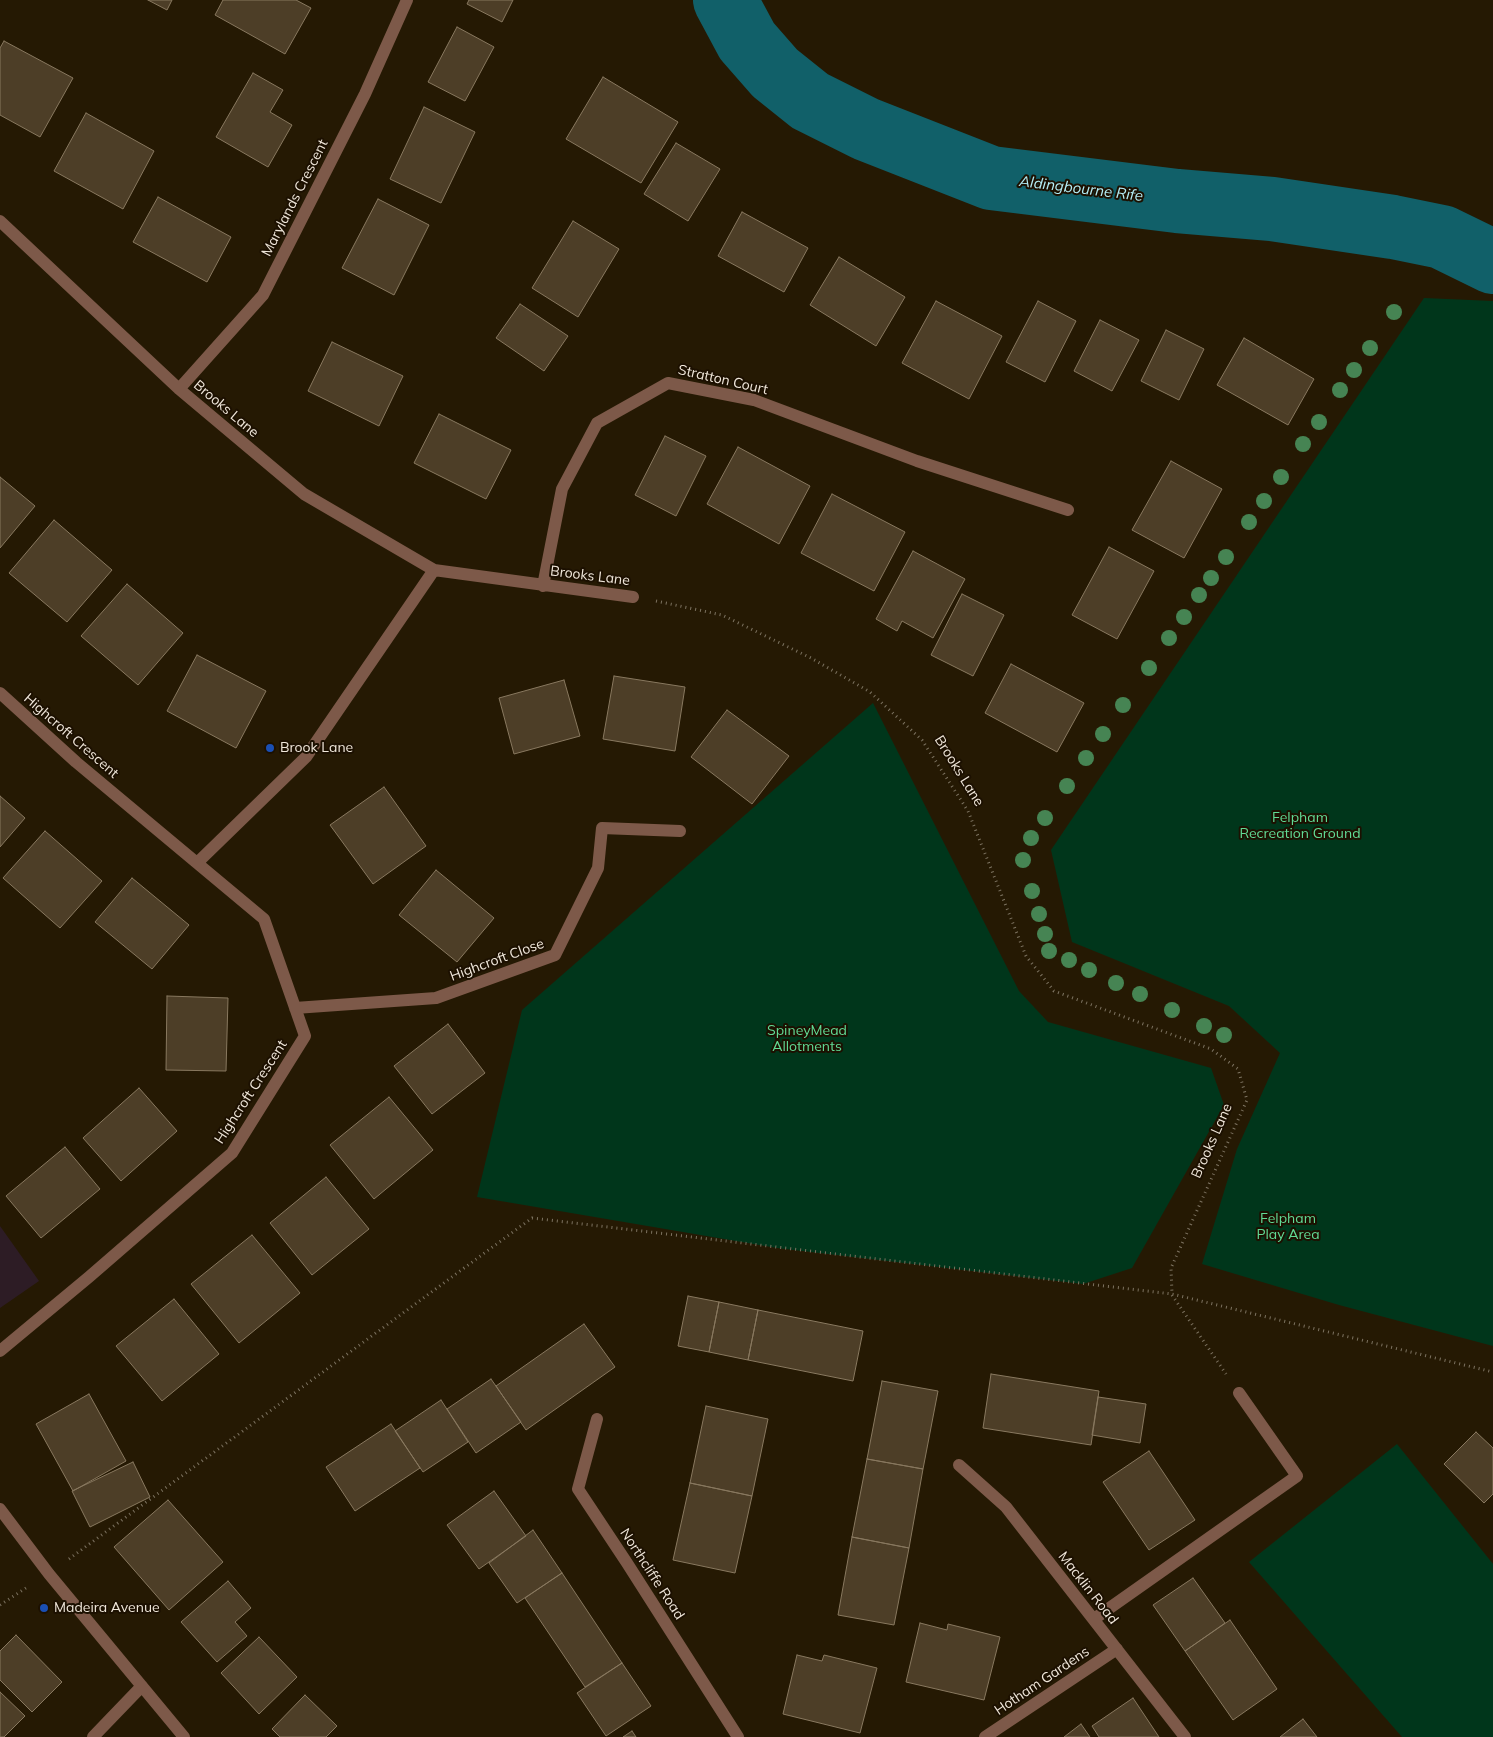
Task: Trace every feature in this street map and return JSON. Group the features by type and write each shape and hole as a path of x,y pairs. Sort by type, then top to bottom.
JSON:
{"street":[{"name":"Marylands Crescent","path":"179,389 263,295 365,94 407,0"},
{"name":"Brooks Lane","path":"0,221 179,389 304,494 434,570 633,597"},
{"name":"Stratton Court","path":"543,586 562,489 597,423 668,383 754,400 916,460 1068,510"},
{"path":"197,863 306,757 434,570"},
{"name":"Highcroft Crescent","path":"0,693 76,762 264,919 305,1036 232,1153 0,1351"},
{"name":"Highcroft Close","path":"295,1008 436,998 555,955 598,868 602,828 680,831"},
{"path":"1094,1619 1297,1476 1239,1393"},
{"name":"Northcliffe Road","path":"597,1419 578,1489 738,1737"},
{"name":"Macklin Road","path":"958,1465 1006,1507 1185,1737"},
{"path":"0,1509 48,1574 184,1737"},
{"name":"Hotham Gardens","path":"985,1737 1117,1649"},
{"path":"93,1737 142,1686"}],"path":[{"name":"Brooks Lane","path":"633,597 722,615 811,658 870,692 922,740 968,811 1026,956 1054,992 1211,1049 1238,1069 1247,1100 1171,1268 1172,1294"},
{"path":"0,1605 48,1574 532,1218 1172,1294 1493,1372"},
{"path":"1172,1294 1239,1393"}],"shaded area":[{"path":"0,1226 39,1281 0,1308"}],"green space":[{"name":"Felpham Recreation Ground","path":"1424,298 1493,301 1493,1346 1339,1305 1202,1264 1237,1149 1280,1053 1229,1006 1072,942 1051,850"},
{"name":"SpineyMead Allotments","path":"873,703 1019,991 1048,1022 1211,1068 1224,1105 1132,1268 1083,1284 777,1248 477,1197 522,1010"},
{"path":"1397,1444 1493,1564 1493,1737 1402,1737 1249,1562"}],"building":[{"path":"148,0 172,0 167,10"},
{"path":"223,0 296,0 311,8 285,54 215,15"},
{"path":"469,0 513,0 502,22 467,4"},
{"path":"457,27 494,47 465,101 428,82"},
{"path":"4,41 73,78 40,137 0,115 0,48"},
{"path":"253,73 283,90 270,112 292,125 268,167 216,137"},
{"path":"603,77 678,122 641,183 566,139"},
{"path":"424,107 475,132 441,203 390,179"},
{"path":"86,113 154,151 123,209 54,171"},
{"path":"676,143 720,169 688,221 644,194"},
{"path":"158,197 231,237 207,282 133,242"},
{"path":"378,199 429,225 394,295 342,268"},
{"path":"742,212 808,248 784,292 718,256"},
{"path":"573,221 619,249 578,317 532,288"},
{"path":"839,257 905,297 876,346 810,305"},
{"path":"936,301 1002,336 969,399 902,363"},
{"path":"1038,301 1076,321 1045,382 1006,362"},
{"path":"520,304 568,336 544,371 496,338"},
{"path":"1100,320 1139,340 1112,391 1074,371"},
{"path":"1166,330 1204,349 1179,400 1141,381"},
{"path":"1244,338 1314,379 1288,425 1217,385"},
{"path":"332,342 403,376 379,426 308,391"},
{"path":"439,414 511,450 486,499 414,463"},
{"path":"665,436 706,456 676,516 635,495"},
{"path":"738,447 810,486 779,544 707,504"},
{"path":"1171,461 1222,489 1184,558 1132,530"},
{"path":"0,477 35,506 0,548"},
{"path":"832,494 905,532 874,591 801,553"},
{"path":"54,520 112,570 67,622 9,573"},
{"path":"1109,547 1154,571 1117,639 1072,615"},
{"path":"913,551 965,579 933,638 902,621 897,631 876,619"},
{"path":"127,584 183,633 138,685 81,636"},
{"path":"962,594 1004,615 973,676 931,655"},
{"path":"197,655 266,691 236,748 167,711"},
{"path":"1011,664 1084,703 1057,752 985,713"},
{"path":"614,676 685,687 675,751 603,739"},
{"path":"564,680 580,736 514,754 499,698"},
{"path":"727,710 789,756 752,804 691,757"},
{"path":"384,787 426,846 373,884 330,825"},
{"path":"0,796 25,818 0,847"},
{"path":"45,831 102,881 60,928 3,878"},
{"path":"436,870 494,918 457,962 399,915"},
{"path":"132,878 189,925 152,969 95,922"},
{"path":"167,996 228,998 226,1071 166,1070"},
{"path":"448,1024 485,1073 432,1114 394,1066"},
{"path":"139,1088 177,1131 121,1181 83,1138"},
{"path":"389,1097 433,1150 374,1199 330,1145"},
{"path":"65,1147 100,1189 41,1238 6,1196"},
{"path":"326,1177 369,1229 312,1275 270,1223"},
{"path":"252,1235 300,1293 239,1343 191,1284"},
{"path":"688,1296 719,1302 709,1352 678,1346"},
{"path":"174,1299 219,1354 162,1401 116,1346"},
{"path":"719,1302 758,1310 748,1360 709,1352"},
{"path":"758,1310 863,1331 853,1381 748,1360"},
{"path":"584,1324 615,1367 526,1430 496,1386"},
{"path":"991,1374 1099,1391 1091,1445 983,1428"},
{"path":"491,1379 521,1422 476,1453 447,1409"},
{"path":"882,1381 938,1391 923,1469 867,1459"},
{"path":"89,1394 126,1461 73,1491 36,1424"},
{"path":"1098,1397 1146,1404 1140,1443 1092,1435"},
{"path":"441,1400 468,1442 423,1472 395,1431"},
{"path":"706,1406 768,1419 752,1496 690,1483"},
{"path":"391,1424 420,1468 355,1511 326,1467"},
{"path":"1476,1432 1493,1448 1493,1494 1484,1503 1444,1464"},
{"path":"1149,1451 1195,1520 1149,1550 1103,1482"},
{"path":"867,1459 923,1469 909,1548 852,1537"},
{"path":"133,1462 150,1497 90,1527 72,1491"},
{"path":"690,1483 752,1496 735,1573 673,1560"},
{"path":"494,1491 526,1536 479,1569 447,1525"},
{"path":"168,1500 223,1562 169,1610 114,1547"},
{"path":"533,1530 562,1573 517,1603 489,1563"},
{"path":"852,1537 909,1548 894,1625 838,1615"},
{"path":"562,1573 622,1663 585,1687 525,1598"},
{"path":"1193,1578 1225,1623 1185,1651 1153,1605"},
{"path":"228,1581 251,1608 235,1622 247,1636 217,1662 181,1622"},
{"path":"1230,1620 1277,1689 1233,1720 1185,1651"},
{"path":"920,1623 947,1630 948,1624 1000,1637 984,1700 906,1682"},
{"path":"16,1635 62,1682 32,1712 0,1680 0,1651"},
{"path":"259,1637 297,1677 259,1714 221,1673"},
{"path":"797,1655 822,1661 824,1655 877,1668 860,1733 783,1714"},
{"path":"622,1663 651,1706 606,1736 577,1693"},
{"path":"0,1692 25,1716 4,1737 0,1737"},
{"path":"305,1695 337,1726 326,1737 280,1737 272,1729"},
{"path":"1133,1698 1159,1737 1099,1737 1092,1726"},
{"path":"1303,1719 1317,1737 1280,1737"},
{"path":"1081,1724 1090,1737 1064,1737"},
{"path":"632,1731 636,1737 623,1737"}],"waterway":[{"name":"Aldingbourne Rife","path":"725,0 747,41 775,73 810,101 866,129 991,178 1177,201 1272,209 1393,227 1442,237 1493,262"}],"place":[{"name":"Brook Lane","path":"270,748"},
{"name":"Madeira Avenue","path":"44,1608"}],"park label":[{"name":"Felpham Play Area","path":"1288,1228"}]}
